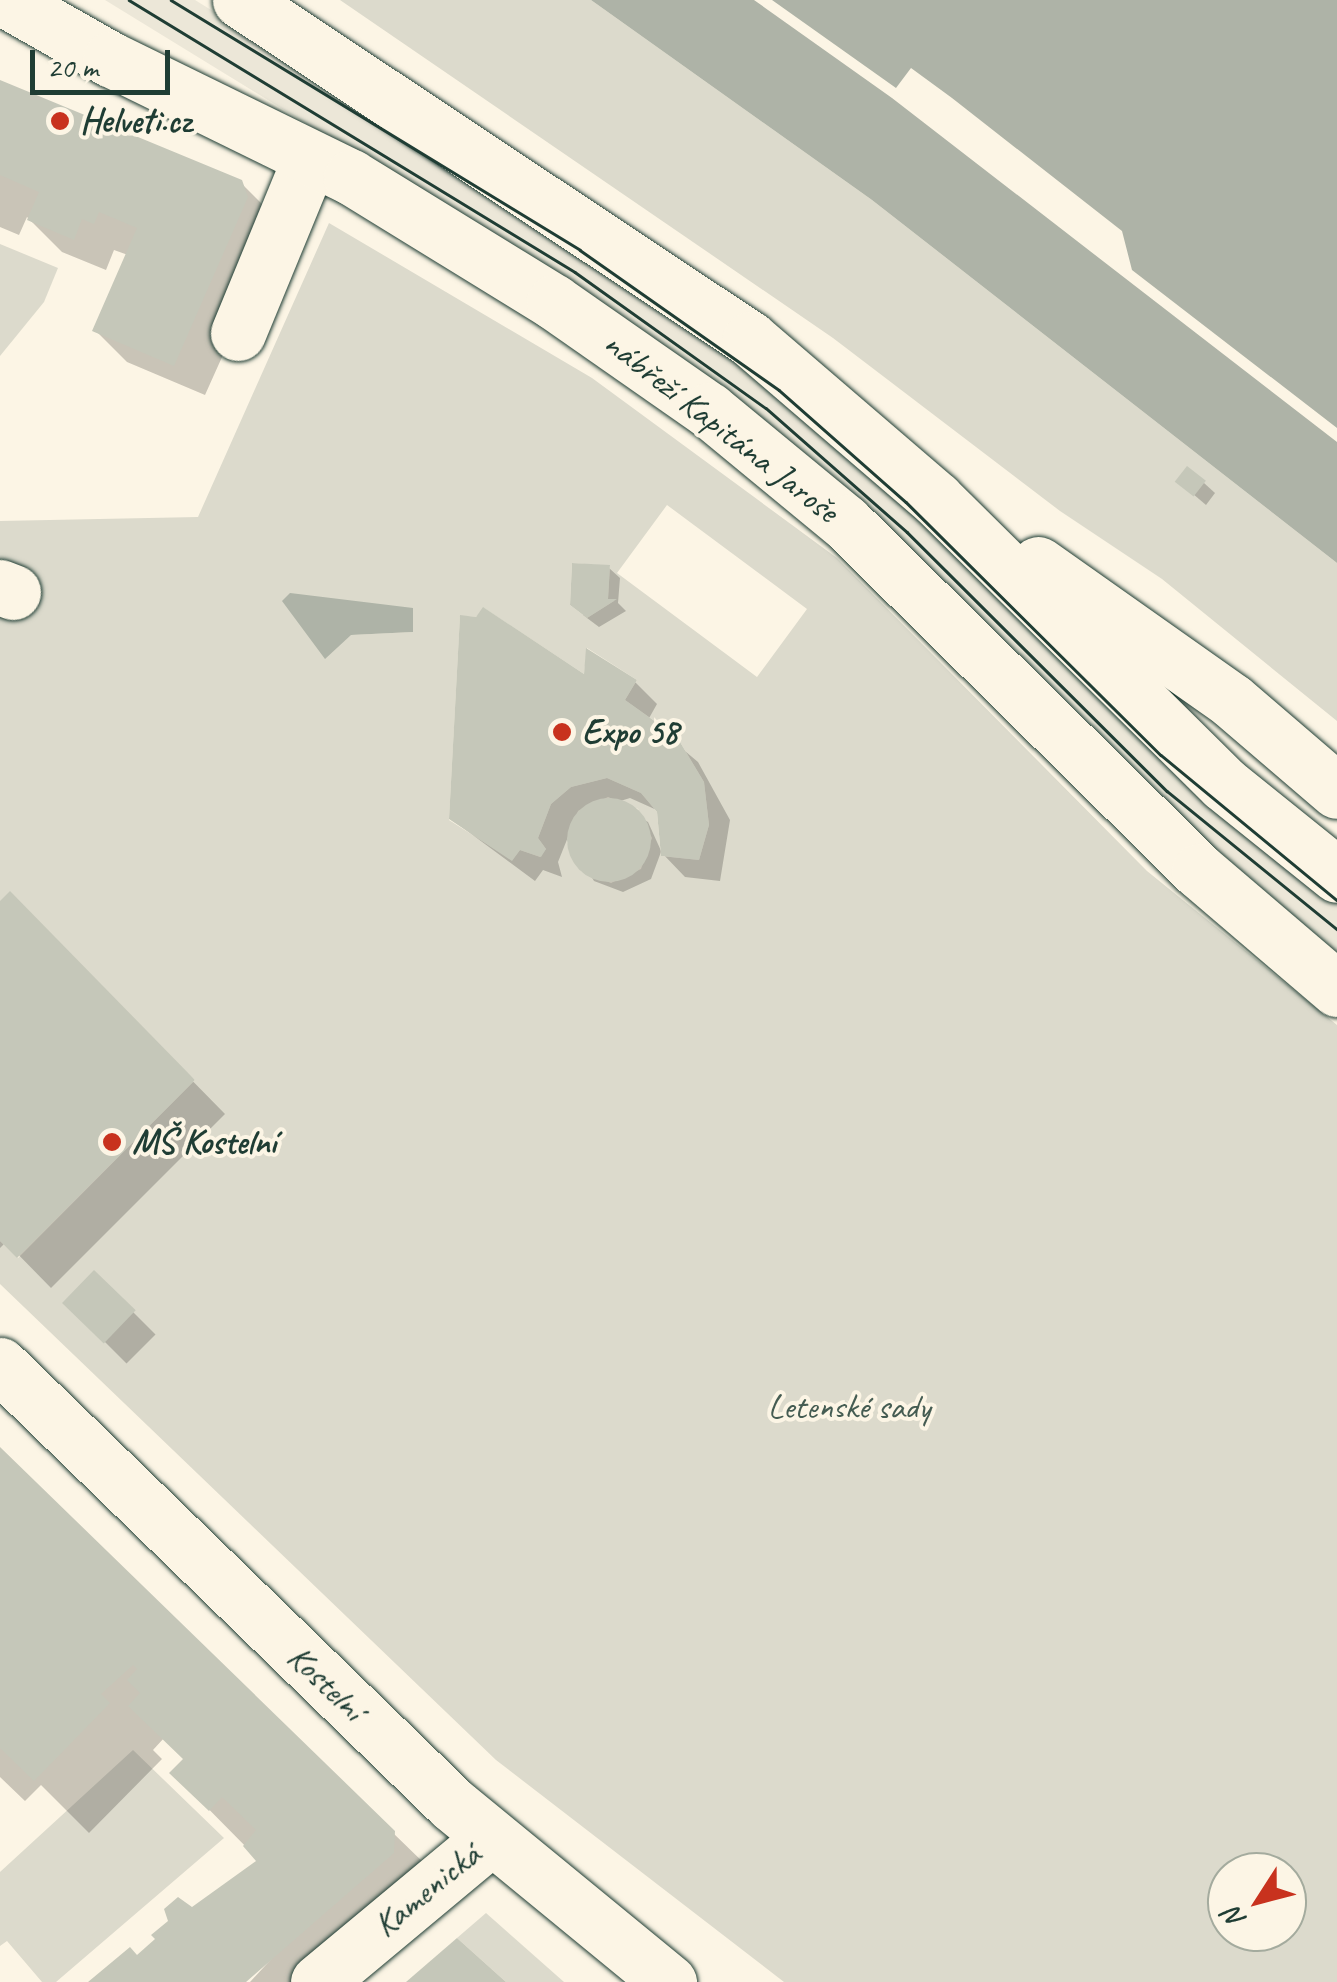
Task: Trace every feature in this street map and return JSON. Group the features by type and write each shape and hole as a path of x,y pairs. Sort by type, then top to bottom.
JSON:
{"main road":[{"name":"nábřeží Kapitána Jaroše","path":"6,0 310,158 554,302 771,458 933,605 1200,871 1337,989"},
{"path":"240,0 689,294 1072,590 1232,701 1337,791"},
{"path":"238,333 310,158"},
{"path":"838,410 1210,770 1337,875"},
{"name":"Kostelní","path":"0,1365 492,1837 668,1982"},
{"name":"Kamenická","path":"318,1982 492,1837"}],"shaded area":[{"path":"105,0 195,0 631,269 1337,885 1337,962 369,162"},
{"path":"591,0 754,0 892,98 1337,442 1337,563 872,200"},
{"path":"772,0 1337,0 1337,428 1132,270 1122,231 952,98 911,68 896,88"},
{"path":"290,593 413,608 413,632 351,635 325,659 282,601"}],"green space":[{"path":"340,0 591,0 872,200 1337,563 1337,721 1162,579 1060,511 833,338"},
{"name":"Letenské sady","path":"329,223 592,378 837,558 1147,871 1337,1025 1337,1982 784,1982 496,1760 0,1284 0,1241 18,1258 195,1080 0,901 0,521 198,517","holes":["667,505 807,609 757,677 617,573","572,563 610,566 608,599 614,601 587,618 570,605","484,608 584,674 587,648 637,680 625,700 677,737 704,782 709,825 699,860 661,856 657,812 641,793 607,778 571,787 551,804 538,838 546,849 540,857 520,850 512,860 449,820 460,616 476,617","413,609 413,632 351,635","608,797 638,809 652,838 641,869 611,883 581,871 567,842 578,811"]},
{"path":"0,244 58,268 44,302 0,356"},
{"path":"133,1750 224,1838 56,1982 42,1982 7,1941 0,1946 0,1872"},
{"path":"486,1913 564,1982 506,1982 457,1938"}],"building":[{"path":"0,80 242,180 248,197 174,366 92,331 137,228 99,212 94,224 82,219 74,240 27,220 39,192 0,175"},
{"path":"1187,466 1206,481 1194,497 1175,482"},
{"path":"572,563 610,565 608,599 617,599 587,618 570,605"},
{"name":"Expo 58","path":"483,607 584,674 586,648 637,680 625,700 677,737 704,782 709,825 699,860 661,856 657,812 641,793 607,778 571,787 551,804 538,838 546,849 541,857 520,850 512,861 449,819 460,615 476,617"},
{"path":"609,798 625,801 639,810 648,824 648,856 639,870 625,879 609,882 593,879 579,870 570,856 567,840 570,824 579,810 593,801"},
{"path":"10,891 195,1080 17,1258 0,1241 0,901"},
{"path":"94,1270 136,1310 104,1343 62,1303"},
{"path":"0,1447 395,1831 394,1853 246,1982 88,1982 130,1947 137,1955 155,1939 151,1935 168,1921 164,1909 178,1897 192,1907 256,1861 243,1846 256,1830 222,1797 209,1811 169,1773 183,1759 128,1706 140,1693 127,1680 137,1669 133,1665 101,1694 110,1703 34,1781 0,1748"},
{"path":"457,1938 506,1982 406,1982"}],"tram line":[{"path":"129,0 575,272 766,408 907,532 1167,791 1337,929"},
{"path":"171,0 580,250 779,390 906,502 1161,755 1337,900"}],"place":[{"name":"Helveti.cz","path":"60,121"},
{"name":"Expo 58","path":"562,732"},
{"name":"MŠ Kostelní","path":"112,1142"}]}
